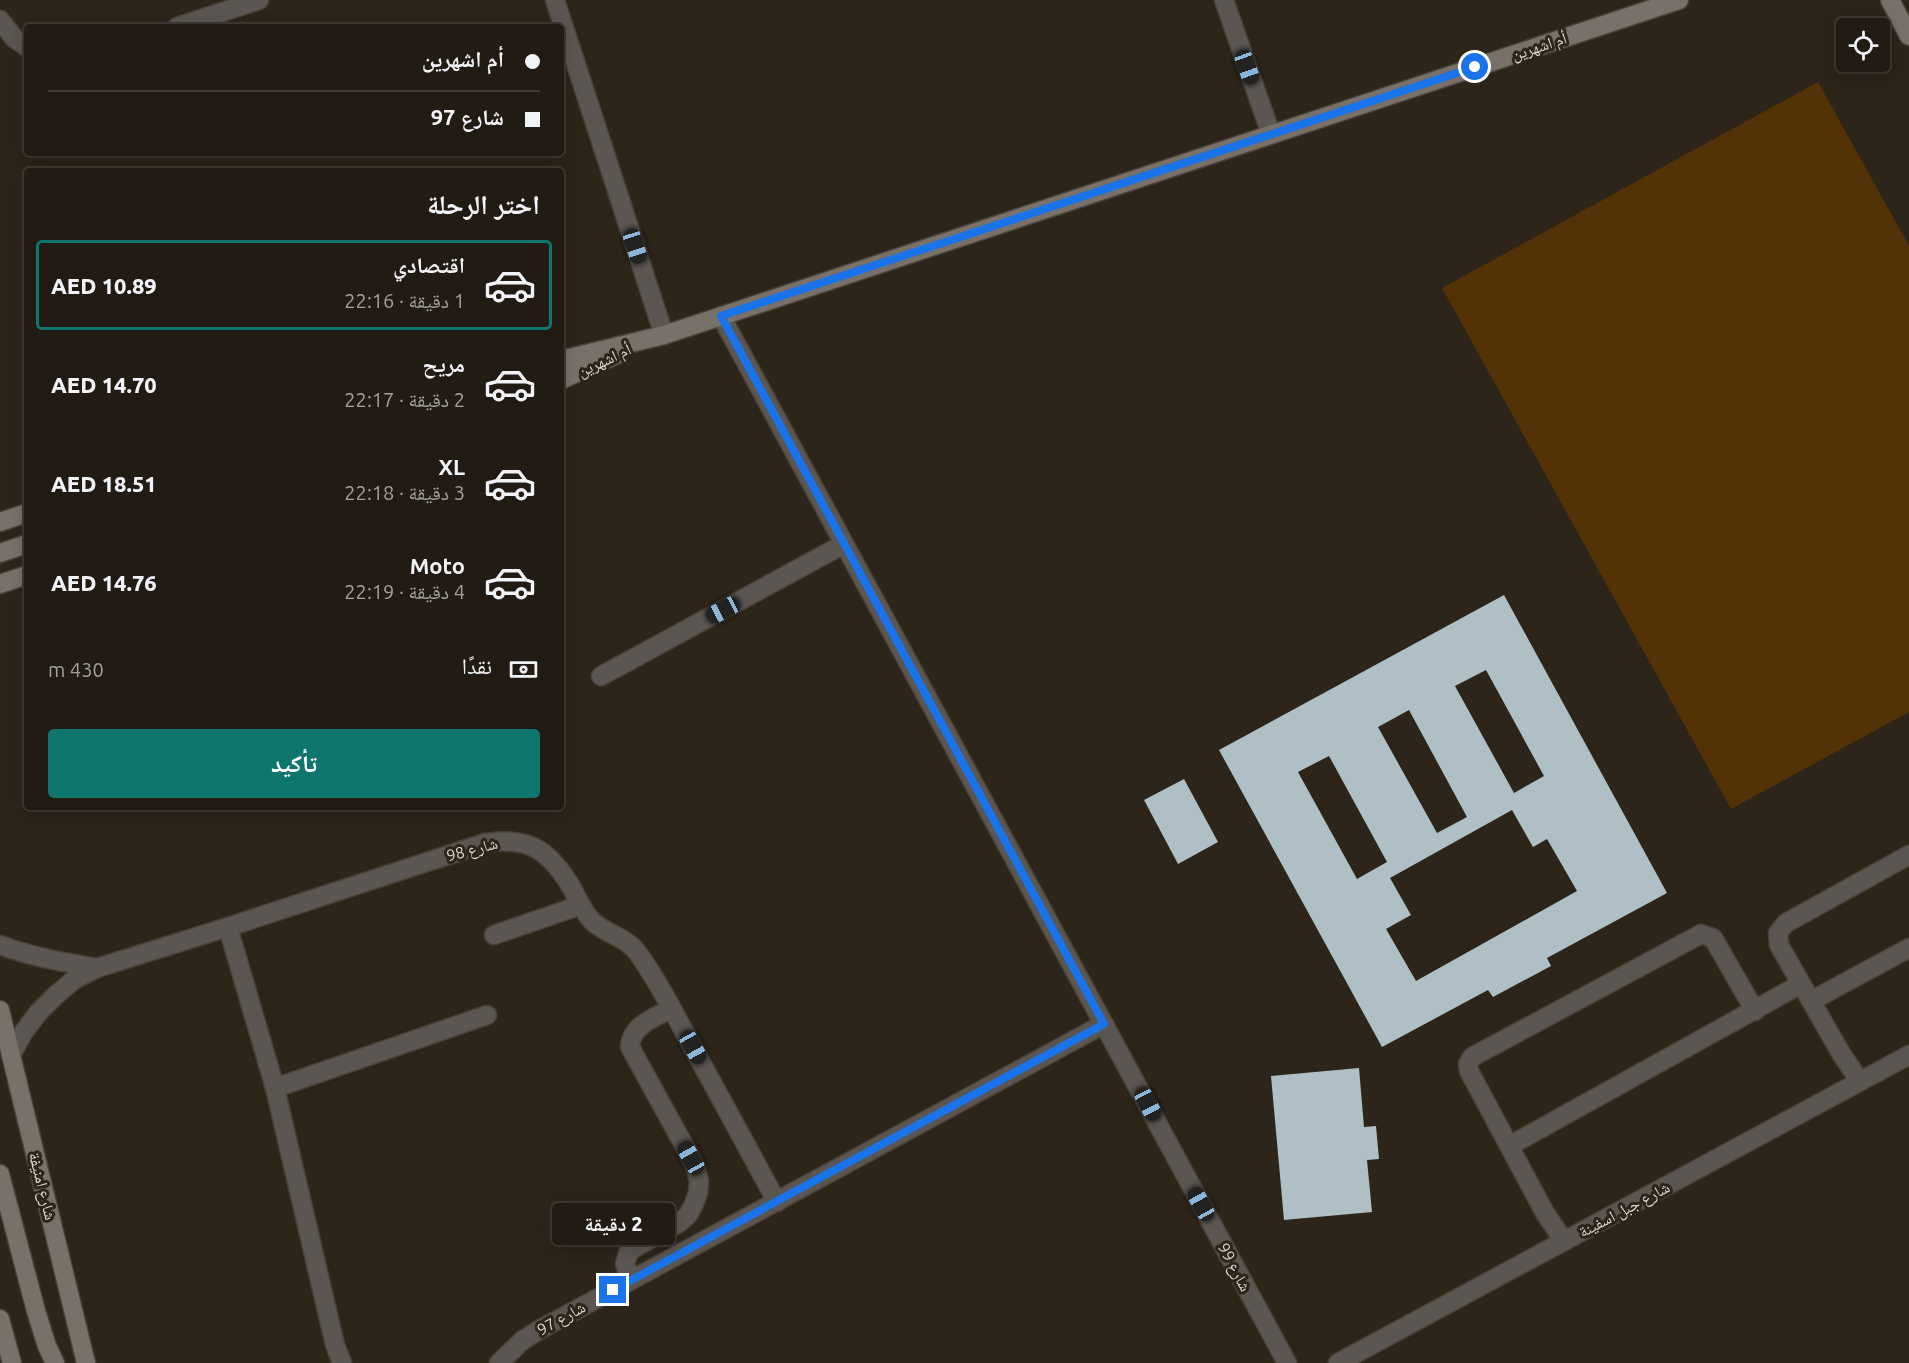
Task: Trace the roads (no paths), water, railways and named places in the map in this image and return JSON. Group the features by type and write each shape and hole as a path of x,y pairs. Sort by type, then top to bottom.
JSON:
{"street":[{"path":"186,24 259,0"},
{"path":"555,0 563,24"},
{"path":"1224,0 1271,134"},
{"name":"أم اشهرين","path":"564,359 664,335 1679,0"},
{"path":"1890,0 1909,36"},
{"path":"0,20 14,38 24,45"},
{"path":"564,28 664,335"},
{"name":"شارع 99","path":"721,316 1287,1363"},
{"name":"أم اشهرين","path":"564,379 646,340"},
{"path":"0,522 24,514"},
{"path":"601,675 844,544"},
{"path":"0,553 24,545"},
{"path":"0,584 24,576"},
{"name":"شارع 98","path":"11,1055 28,1026 56,995 75,980 97,968 469,848 504,840 522,842 538,848 551,859 562,872 581,905 600,927 623,939 636,951 671,1009 777,1202"},
{"path":"1860,1081 1842,1055 1777,939 1781,927 1909,855"},
{"path":"494,935 581,905"},
{"path":"228,927 275,1088 335,1345 342,1363"},
{"path":"1564,1241 1545,1214 1469,1071 1468,1064 1472,1057 1701,934 1713,938 1755,1011"},
{"name":"شارع 98","path":"0,945 17,952 54,961 97,968"},
{"path":"1811,1000 1909,948"},
{"path":"1509,1146 1801,984"},
{"path":"632,1280 625,1264 629,1251 679,1223 691,1209 698,1193 696,1169 630,1047 630,1038 634,1031 671,1009"},
{"name":"شارع امنيفة","path":"0,1010 86,1363"},
{"path":"275,1088 487,1015"},
{"name":"شارع 97","path":"499,1363 523,1340 1104,1024"},
{"name":"شارع جبل اسفينة","path":"1338,1363 1909,1055"},
{"path":"0,1173 36,1311 55,1363"},
{"path":"0,1319 3,1349 12,1363"}]}
